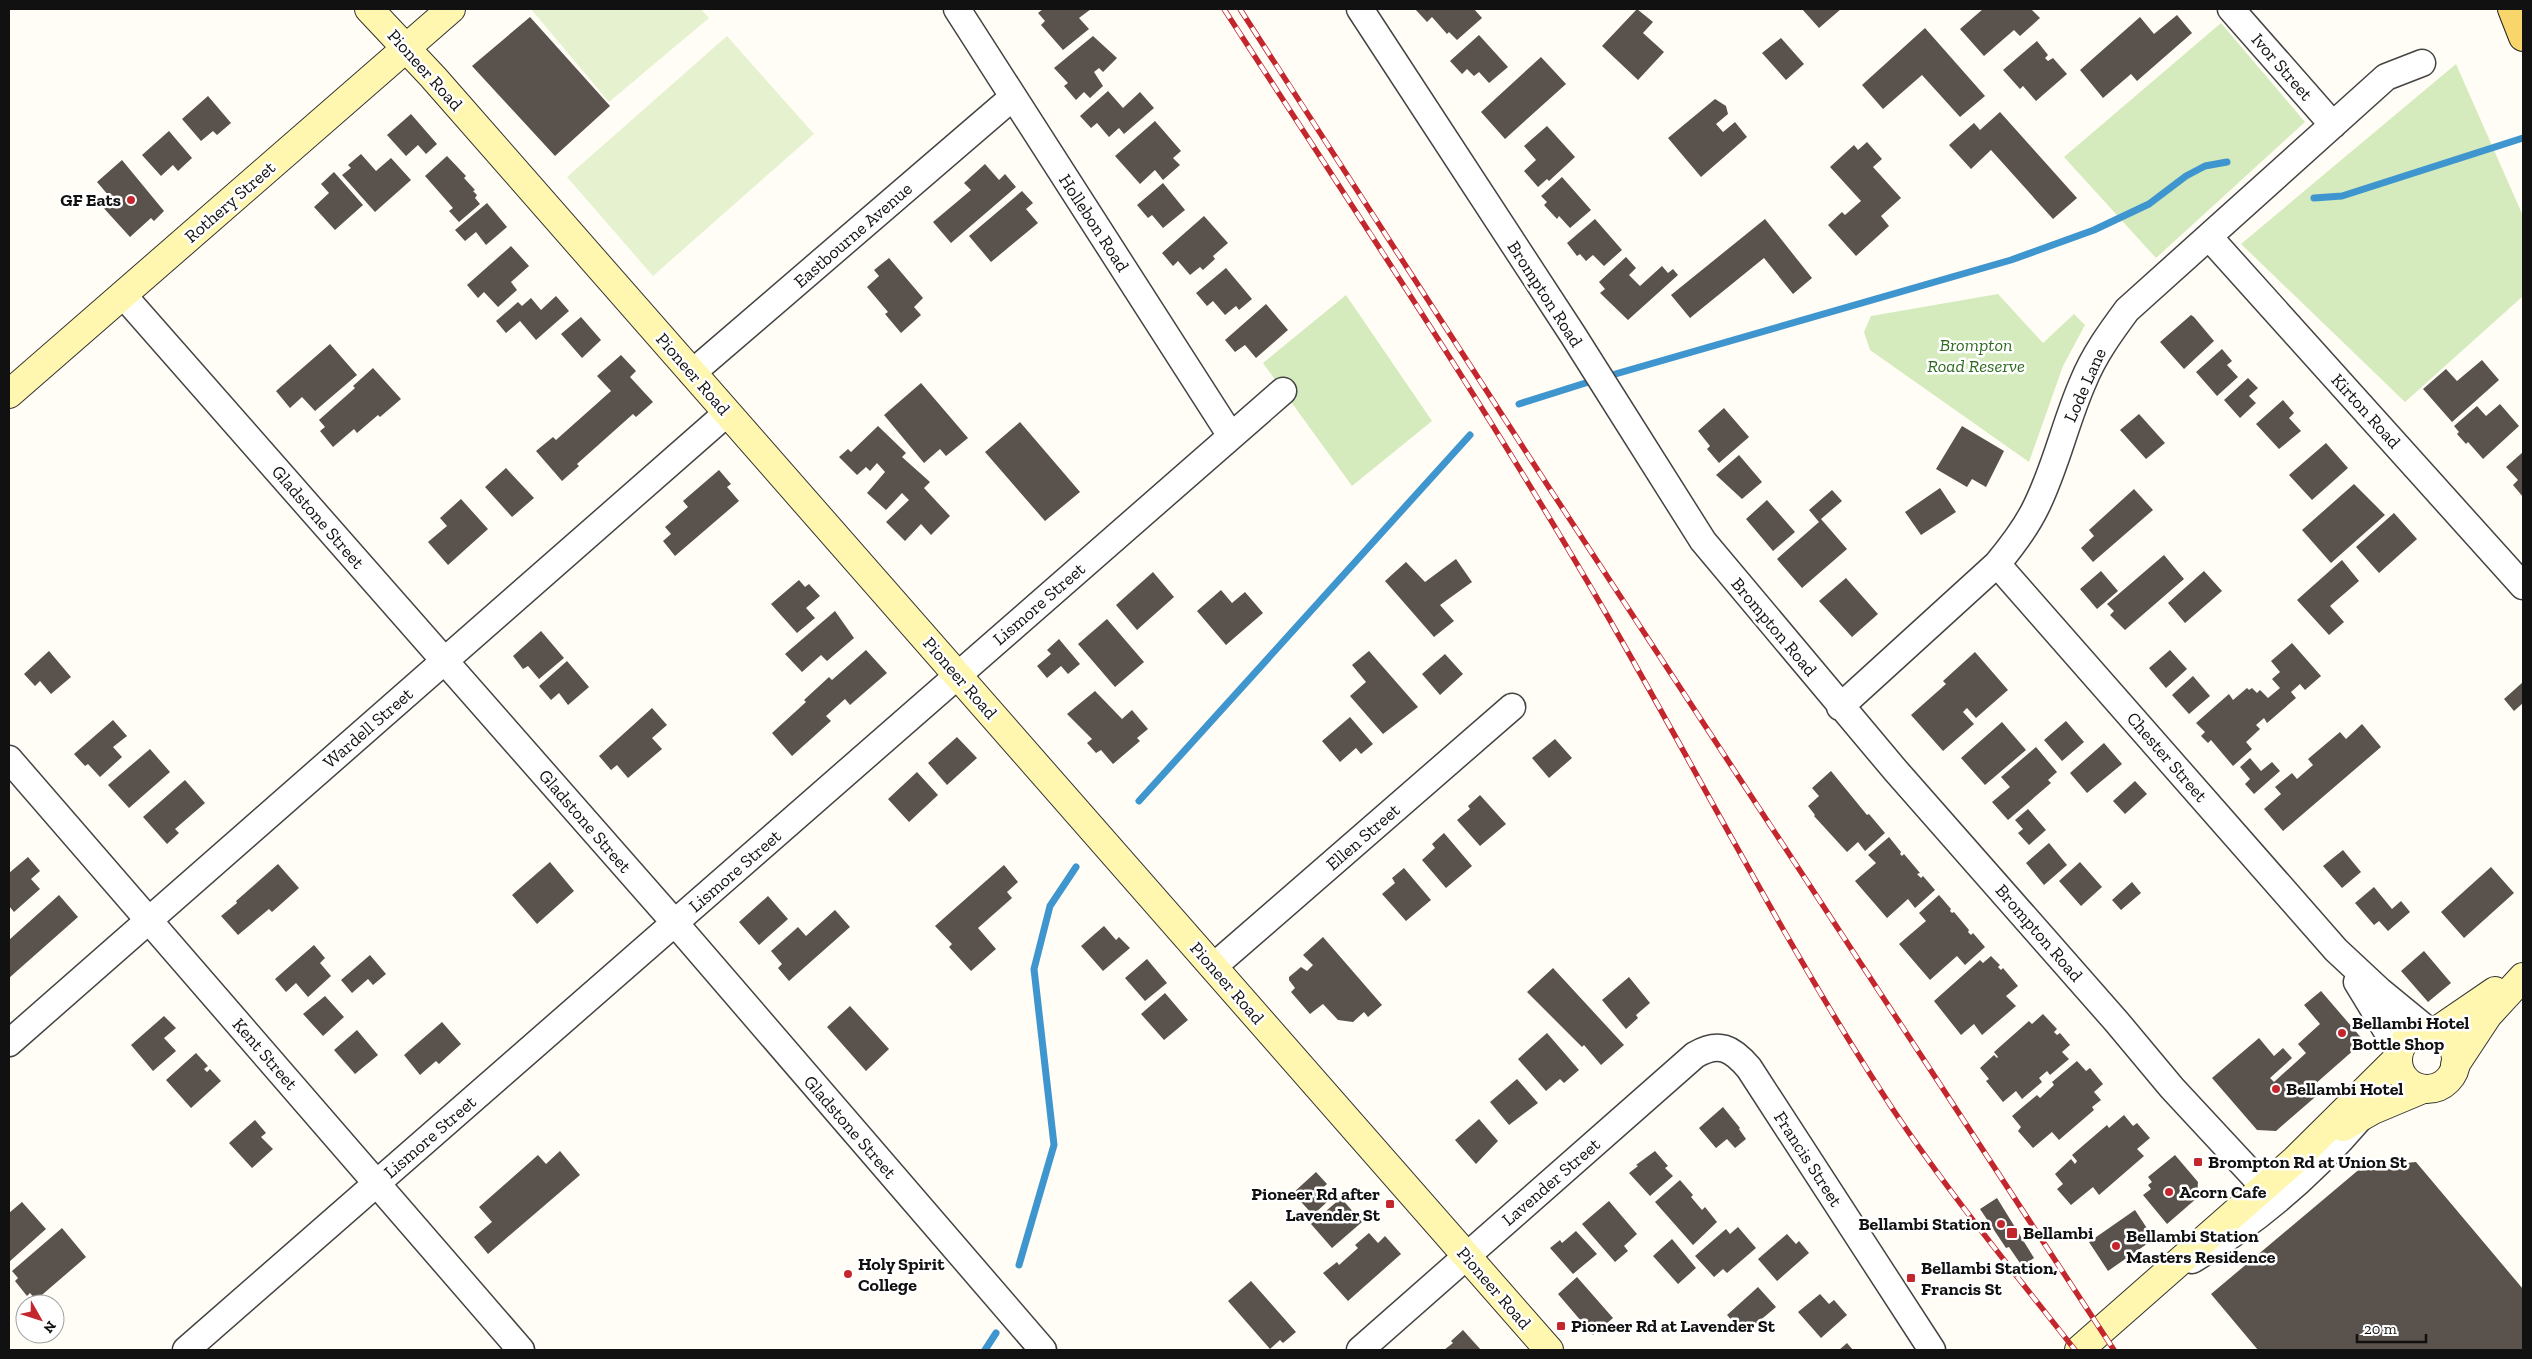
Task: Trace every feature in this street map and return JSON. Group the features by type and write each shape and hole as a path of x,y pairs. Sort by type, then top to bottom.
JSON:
{"main road":[{"name":"Pioneer Road","path":"369,9 407,48 1549,1350"},
{"name":"Rothery Street","path":"9,394 451,9"},
{"path":"2512,9 2523,37"},
{"path":"2432,1032 2464,1015 2523,971"},
{"path":"2295,1160 2373,1110 2423,1089 2439,1086 2446,1082 2488,1015 2523,977"},
{"path":"2079,1350 2295,1160 2399,1055 2408,1038 2422,1032 2432,1032 2442,1036 2453,1048 2455,1065"},
{"path":"2399,1055 2402,1075 2414,1086 2423,1089"}],"street":[{"name":"Hollebon Road","path":"957,9 1231,436"},
{"name":"Brompton Road","path":"1360,9 1703,541 1840,707 2116,1021 2172,1088 2264,1188"},
{"name":"Ivor Street","path":"2231,9 2332,125"},
{"name":"Lode Lane","path":"1840,707 1997,564 2019,537 2036,508 2083,382 2100,347 2127,310 2386,77 2422,63"},
{"name":"Eastbourne Avenue","path":"692,373 1013,97"},
{"name":"Kirton Road","path":"2208,237 2523,586"},
{"name":"Gladstone Street","path":"123,295 674,923 1043,1350"},
{"name":"Lismore Street","path":"186,1350 1283,391"},
{"name":"Wardell Street","path":"9,1043 727,413"},
{"name":"Chester Street","path":"1997,564 2336,950"},
{"name":"Ellen Street","path":"1213,967 1512,707"},
{"name":"Kent Street","path":"9,759 521,1350"},
{"path":"2336,950 2380,991 2432,1032"},
{"path":"2336,950 2399,1055"},
{"name":"Lavender Street","path":"1360,1350 1695,1056 1711,1048 1725,1049 1735,1054 1749,1068"},
{"name":"Francis Street","path":"1749,1068 1932,1350"},
{"path":"2165,1275 2240,1231 2326,1157 2360,1118"}],"green space":[{"path":"531,9 701,9 709,18 609,102"},
{"path":"2221,23 2305,122 2156,258 2064,157"},
{"path":"727,36 814,134 653,276 567,177"},
{"path":"2456,64 2523,216 2523,296 2405,402 2241,244"},
{"name":"Brompton Road Reserve","path":"1998,294 2043,343 2074,314 2085,325 2063,366 2029,462 1870,350 1864,332 1871,316"},
{"path":"1346,295 1432,421 1352,486 1263,363"}],"building":[{"path":"1043,9 1091,9 1079,18 1089,29 1063,50 1041,25 1045,21 1038,13"},
{"path":"1415,9 1474,9 1482,18 1457,40 1449,32 1447,34 1432,17 1427,22"},
{"path":"1637,9 1653,22 1643,33 1664,52 1638,80 1602,46"},
{"path":"1802,9 1841,9 1819,28"},
{"path":"1983,9 2031,9 2040,18 2020,36 2014,30 1984,56 1960,29"},
{"path":"2177,15 2192,33 2137,81 2131,74 2103,98 2080,70 2140,17 2154,34"},
{"path":"530,17 610,106 555,156 472,66"},
{"path":"1925,28 1985,96 1960,117 1922,75 1883,109 1862,85"},
{"path":"1479,35 1508,67 1489,83 1479,72 1474,76 1467,69 1462,74 1450,61"},
{"path":"1093,36 1117,58 1103,72 1099,68 1094,72 1103,86 1090,98 1084,92 1076,100 1064,86 1068,83 1054,68"},
{"path":"1781,38 1804,64 1786,80 1762,53"},
{"path":"2037,41 2048,55 2045,58 2048,61 2053,58 2067,74 2036,101 2023,86 2020,89 2003,70"},
{"path":"1541,57 1566,84 1505,139 1481,112"},
{"path":"1108,91 1123,108 1140,92 1154,108 1124,134 1119,128 1109,137 1097,123 1091,128 1080,116"},
{"path":"208,96 231,123 217,135 213,131 201,141 182,119"},
{"path":"1715,99 1726,106 1728,114 1716,124 1723,132 1735,122 1747,137 1701,177 1668,138"},
{"path":"2000,112 2077,198 2053,219 1991,150 1971,169 1949,145 1974,123 1980,130"},
{"path":"411,114 437,144 426,154 418,145 406,156 387,135"},
{"path":"1155,121 1181,151 1173,158 1180,165 1163,180 1155,170 1140,184 1115,156"},
{"path":"1547,126 1575,157 1549,181 1547,179 1538,187 1524,171 1536,160 1524,146"},
{"path":"169,131 192,158 178,171 173,165 161,176 142,155"},
{"path":"1867,142 1882,159 1873,167 1901,198 1881,216 1889,226 1856,256 1828,225 1842,212 1845,215 1861,201 1830,167 1854,145 1858,150"},
{"path":"361,154 376,171 391,158 411,180 375,212 342,175 351,168 348,165"},
{"path":"447,156 466,176 464,178 475,190 473,191 477,195 475,198 480,204 459,222 449,211 453,208 425,176"},
{"name":"GF Eats","path":"122,160 164,211 154,221 151,218 130,237 100,204 109,196 97,182"},
{"path":"985,164 999,180 1005,174 1016,187 951,243 933,222 971,190 964,183"},
{"path":"334,172 363,205 335,230 314,207 329,193 321,184"},
{"path":"1562,177 1591,210 1570,228 1559,216 1557,219 1544,205 1547,202 1541,196"},
{"path":"1163,183 1185,210 1163,228 1152,215 1148,218 1137,205"},
{"path":"1022,191 1033,203 1026,209 1038,223 991,262 969,236"},
{"path":"487,203 507,227 486,245 476,232 465,241 455,230"},
{"path":"1204,216 1228,243 1213,256 1215,259 1203,270 1200,267 1190,275 1178,261 1173,266 1162,253"},
{"path":"1595,219 1622,250 1604,266 1593,255 1586,261 1580,254 1577,256 1567,243"},
{"path":"1765,219 1812,278 1793,294 1764,258 1690,318 1671,295"},
{"path":"511,246 529,266 511,282 517,290 498,307 484,292 478,298 467,285"},
{"path":"1626,257 1636,268 1629,275 1640,286 1662,266 1668,273 1673,269 1678,275 1628,320 1600,293 1605,289 1599,282"},
{"path":"889,258 923,298 914,307 921,315 901,333 885,314 888,312 867,287 879,276 874,270"},
{"path":"1226,268 1252,299 1239,310 1236,306 1225,315 1213,301 1207,306 1196,293"},
{"path":"556,296 569,311 536,340 520,321 506,333 496,321 518,302 522,306 531,298 541,310"},
{"path":"1266,304 1288,330 1256,358 1245,345 1235,352 1225,340"},
{"path":"2191,315 2214,341 2184,369 2160,342"},
{"path":"581,317 601,340 582,358 561,334"},
{"path":"330,344 357,375 315,411 302,397 290,408 276,391"},
{"path":"2222,349 2232,361 2227,365 2238,377 2217,396 2196,372"},
{"path":"621,355 636,371 630,377 653,402 636,417 633,414 577,464 579,466 562,481 536,451 553,437 556,440 611,391 597,376"},
{"path":"2482,360 2499,380 2452,422 2423,389 2446,369 2457,381"},
{"path":"373,368 401,399 357,433 354,429 333,447 320,431 325,427 319,420 355,388 353,386"},
{"path":"2248,378 2258,388 2249,396 2256,403 2240,418 2224,400"},
{"path":"921,383 968,438 946,456 940,449 924,463 884,415"},
{"path":"2283,400 2294,413 2289,418 2301,431 2279,449 2256,424"},
{"path":"2500,404 2519,426 2483,459 2468,442 2466,444 2457,434 2459,432 2454,426 2477,406 2486,416"},
{"path":"1724,408 1749,437 1719,463 1707,449 1710,446 1698,431"},
{"path":"2139,414 2165,443 2146,459 2120,430"},
{"path":"1020,422 1080,492 1045,521 985,452"},
{"path":"878,426 906,453 902,457 930,482 924,488 950,516 931,535 921,524 905,541 886,522 909,500 902,493 886,510 867,493 885,472 877,463 870,471 866,467 857,475 839,457 848,449 851,452"},
{"path":"1962,426 2004,451 1986,487 1972,479 1967,487 1936,469"},
{"path":"2326,443 2348,468 2312,500 2289,475"},
{"path":"2523,452 2523,497 2513,485 2518,480 2506,467"},
{"path":"1739,455 1762,482 1742,499 1716,475"},
{"path":"506,468 534,498 512,517 485,487"},
{"path":"719,470 731,484 727,487 739,501 675,556 663,541 671,534 665,527 688,507 683,501"},
{"path":"2354,484 2385,515 2331,563 2302,530"},
{"path":"1940,488 1956,512 1921,535 1905,512"},
{"path":"2134,489 2153,510 2093,562 2081,548 2094,536 2089,530"},
{"path":"1832,490 1842,501 1821,519 1847,549 1802,588 1777,559 1819,522 1809,510"},
{"path":"461,499 488,529 448,565 428,542 447,526 440,518"},
{"path":"1767,500 1795,532 1773,551 1746,519"},
{"path":"2394,513 2417,539 2379,573 2356,547"},
{"path":"2164,555 2184,579 2125,630 2110,615 2114,611 2107,604"},
{"path":"1456,559 1472,582 1440,605 1454,621 1434,637 1385,581 1406,562 1425,582"},
{"path":"2342,560 2359,581 2330,606 2344,622 2329,635 2297,600"},
{"path":"2101,571 2118,591 2097,609 2080,589"},
{"path":"2204,571 2222,591 2185,623 2168,603"},
{"path":"1153,572 1174,597 1137,630 1116,605"},
{"path":"1846,578 1878,614 1852,637 1819,601"},
{"path":"799,580 805,587 809,584 820,596 806,608 815,618 797,633 771,604"},
{"path":"1221,590 1232,603 1245,592 1263,613 1226,645 1197,611"},
{"path":"835,611 854,638 827,661 821,655 802,672 785,654"},
{"path":"1107,619 1144,662 1115,687 1078,644"},
{"path":"541,631 564,658 539,679 528,666 523,669 513,656"},
{"path":"1059,639 1080,664 1068,674 1061,666 1047,678 1037,666 1051,654 1047,650"},
{"path":"2292,643 2321,676 2305,690 2300,684 2291,692 2296,698 2267,723 2264,718 2256,725 2260,729 2246,742 2252,749 2233,766 2211,740 2208,743 2201,736 2205,732 2196,723 2229,694 2233,700 2247,688 2249,690 2252,688 2257,693 2260,690 2268,698 2280,688 2272,679 2280,672 2271,661"},
{"path":"866,650 887,673 850,705 845,699 826,716 831,721 792,756 772,733 806,702 804,700 829,677 832,680"},
{"path":"2170,650 2187,669 2166,688 2149,668"},
{"path":"49,651 71,677 51,694 40,681 35,686 24,674"},
{"path":"1369,651 1418,707 1383,734 1350,696 1366,682 1352,665"},
{"path":"1975,652 2008,690 1976,718 1967,708 1963,712 1974,724 1943,751 1911,715 1946,684 1943,681"},
{"path":"1445,654 1463,674 1440,695 1422,674"},
{"path":"567,661 589,687 568,705 559,693 551,700 539,686"},
{"path":"2193,676 2210,696 2189,714 2172,695"},
{"path":"2523,682 2523,703 2514,711 2504,699"},
{"path":"1095,691 1122,719 1132,710 1148,729 1137,738 1140,741 1113,764 1101,750 1096,753 1087,743 1092,739 1067,714"},
{"path":"652,708 667,725 652,738 662,749 628,778 617,765 611,770 599,756"},
{"path":"1350,717 1373,744 1361,754 1356,748 1340,762 1322,741"},
{"path":"113,720 127,736 113,747 122,757 100,777 88,764 85,766 74,754"},
{"path":"2066,721 2084,742 2062,761 2044,740"},
{"path":"2002,722 2026,750 1985,785 1961,758"},
{"path":"2362,724 2381,747 2283,831 2264,809 2281,794 2275,787 2292,773 2297,779 2313,765 2308,759 2340,732 2346,739"},
{"path":"957,737 977,758 947,785 928,763"},
{"path":"1555,739 1572,758 1549,778 1532,758"},
{"path":"2104,743 2122,764 2087,793 2070,773"},
{"path":"2036,747 2057,772 2048,780 2051,783 2008,820 1992,802 2010,787 2001,777"},
{"path":"150,749 170,772 129,808 108,785"},
{"path":"2250,758 2261,771 2272,762 2280,771 2254,794 2245,784 2250,779 2240,767"},
{"path":"1831,771 1867,815 1869,814 1885,833 1865,851 1858,842 1847,852 1814,816 1808,806 1819,796 1812,788"},
{"path":"917,772 938,795 909,822 888,799"},
{"path":"185,780 205,803 175,829 179,833 167,844 143,817"},
{"path":"2135,781 2147,794 2125,814 2113,801"},
{"path":"1480,795 1506,824 1480,846 1457,820 1470,809 1468,806"},
{"path":"2028,809 2046,830 2029,845 2018,833 2023,829 2015,820"},
{"path":"1444,833 1472,866 1446,888 1422,860 1435,848 1432,844"},
{"path":"1889,837 1901,852 1900,854 1902,856 1904,854 1920,873 1917,874 1921,878 1923,876 1935,890 1915,908 1908,899 1887,918 1855,881 1876,863 1868,855"},
{"path":"2049,843 2067,865 2044,885 2026,863"},
{"path":"2343,850 2361,872 2342,888 2323,866"},
{"path":"28,857 40,871 31,879 40,889 14,912 9,906 9,873"},
{"path":"550,862 574,891 537,924 512,895"},
{"path":"2080,862 2102,887 2081,906 2059,881"},
{"path":"278,864 299,888 272,912 269,909 238,935 221,916"},
{"path":"1004,865 1018,882 1007,892 1012,898 978,928 996,949 971,971 949,947 952,944 935,926"},
{"path":"2491,867 2514,893 2464,938 2441,912"},
{"path":"1404,868 1431,900 1406,921 1382,894 1395,883 1392,878"},
{"path":"2132,882 2141,893 2121,910 2112,900"},
{"path":"2374,887 2392,909 2401,901 2410,912 2388,931 2379,921 2374,925 2355,903"},
{"path":"59,895 78,917 9,978 9,940"},
{"path":"1939,895 1951,909 1950,911 1954,912 1969,930 1968,932 1971,935 1973,933 1985,947 1965,965 1957,956 1930,980 1899,944 1926,921 1919,913"},
{"path":"768,896 788,919 759,945 739,922"},
{"path":"835,910 850,927 789,981 778,968 782,964 771,951 798,927 806,936"},
{"path":"1104,926 1116,940 1119,937 1130,948 1103,971 1081,946"},
{"path":"1323,937 1382,1005 1368,1017 1364,1012 1353,1022 1338,1020 1323,1004 1310,1014 1291,992 1295,988 1289,977 1301,967 1307,971 1313,965 1303,955"},
{"path":"314,945 325,958 320,963 331,976 308,997 296,983 286,992 275,979"},
{"path":"2424,951 2451,983 2428,1002 2401,971"},
{"path":"370,955 386,974 373,985 368,979 352,993 341,980"},
{"path":"1991,956 2000,965 1998,967 2001,970 2003,968 2018,986 2006,996 2016,1006 1982,1035 1974,1024 1961,1035 1934,1001 1980,960 1983,963"},
{"path":"1147,959 1167,983 1145,1001 1125,978"},
{"path":"1553,968 1624,1045 1601,1065 1584,1045 1582,1047 1527,992"},
{"path":"1629,977 1650,1003 1636,1015 1638,1018 1626,1029 1602,1000"},
{"path":"2321,991 2364,1041 2314,1085 2321,1092 2276,1131 2257,1130 2212,1078 2259,1038 2274,1056 2283,1048 2292,1058 2270,1078 2274,1082 2306,1053 2298,1044 2320,1024 2304,1005"},
{"path":"1165,993 1188,1020 1164,1040 1141,1014"},
{"path":"325,996 344,1017 323,1036 303,1014"},
{"path":"850,1006 889,1049 866,1071 827,1027"},
{"path":"2043,1014 2057,1029 2054,1032 2057,1035 2060,1033 2070,1045 2062,1052 2069,1059 2050,1075 2047,1071 2039,1078 2042,1082 2022,1099 2016,1091 2003,1102 1986,1081 1989,1079 1980,1068 1994,1055 1997,1058 1994,1052 2029,1021 2032,1024"},
{"path":"164,1016 176,1028 164,1038 176,1051 153,1071 131,1045"},
{"path":"442,1022 461,1044 439,1064 436,1061 420,1075 404,1055"},
{"path":"357,1030 378,1055 355,1074 334,1050"},
{"path":"1547,1033 1579,1070 1564,1083 1560,1079 1546,1091 1518,1059"},
{"path":"196,1053 208,1066 204,1069 207,1072 210,1069 221,1081 191,1108 166,1080"},
{"path":"2077,1061 2086,1071 2090,1068 2103,1084 2094,1092 2101,1100 2092,1107 2094,1110 2059,1140 2052,1132 2033,1148 2018,1131 2021,1127 2012,1116 2037,1095 2040,1098 2054,1085 2052,1082"},
{"path":"1517,1079 1538,1103 1509,1125 1490,1102"},
{"path":"1723,1107 1740,1128 1746,1139 1735,1148 1727,1139 1716,1148 1699,1128"},
{"path":"2124,1115 2133,1126 2137,1123 2150,1138 2137,1149 2144,1156 2099,1195 2093,1187 2071,1205 2057,1189 2063,1184 2055,1174 2071,1159 2075,1164 2077,1161 2072,1155 2107,1125 2109,1128"},
{"path":"1479,1119 1498,1141 1476,1164 1455,1140"},
{"path":"255,1120 266,1133 261,1137 273,1149 252,1168 229,1143"},
{"path":"560,1151 580,1175 488,1254 474,1237 492,1222 479,1207 538,1155 546,1164"},
{"path":"1655,1151 1668,1166 1665,1168 1673,1176 1650,1196 1629,1173 1638,1166 1636,1165"},
{"name":"Acorn Cafe","path":"2175,1155 2198,1182 2197,1198 2167,1224 2143,1195 2151,1189 2148,1185 2152,1182 2148,1177"},
{"path":"2416,1162 2523,1289 2523,1350 2258,1350 2211,1294 2362,1167"},
{"path":"1316,1172 1327,1184 1318,1192 1327,1202 1313,1215 1293,1193"},
{"path":"1680,1180 1693,1195 1691,1197 1702,1210 1705,1207 1717,1222 1693,1245 1655,1202"},
{"path":"1341,1198 1362,1222 1332,1248 1311,1224"},
{"name":"Bellambi Station","path":"1997,1198 2034,1258 2022,1266 2009,1247 2006,1248 1980,1209"},
{"path":"1609,1201 1637,1234 1624,1246 1628,1251 1615,1262 1582,1224"},
{"path":"22,1202 46,1229 9,1262 9,1213"},
{"path":"2135,1210 2154,1239 2108,1271 2089,1242"},
{"path":"1738,1227 1756,1248 1727,1273 1723,1269 1714,1277 1695,1256 1726,1229 1730,1234"},
{"path":"62,1228 86,1257 43,1294 25,1294 15,1281 18,1278 12,1271"},
{"path":"1576,1231 1597,1254 1573,1274 1550,1248 1560,1240 1562,1243"},
{"path":"1369,1233 1378,1243 1385,1236 1401,1254 1348,1301 1323,1273 1337,1262 1339,1265 1358,1248 1355,1245"},
{"path":"1787,1234 1796,1244 1799,1241 1809,1253 1777,1281 1758,1259"},
{"path":"1672,1239 1696,1268 1678,1284 1653,1256"},
{"path":"1577,1277 1613,1318 1593,1335 1558,1294"},
{"path":"1251,1281 1296,1332 1283,1343 1280,1340 1270,1349 1228,1301"},
{"path":"1758,1287 1776,1307 1744,1334 1727,1315"},
{"path":"1820,1294 1829,1304 1834,1300 1847,1315 1821,1338 1798,1312"},
{"path":"1463,1330 1481,1350 1444,1350 1453,1343 1451,1341"},
{"path":"1847,1343 1853,1350 1839,1350"}],"waterway":[{"path":"2314,198 2342,196 2523,138"},
{"path":"1605,377 2011,260 2094,230 2149,204 2186,176 2205,166 2227,162"},
{"path":"1519,404 1595,380"},
{"path":"1139,801 1470,435"},
{"path":"1019,1265 1054,1145 1034,969 1050,906 1076,867"},
{"path":"985,1350 996,1333"}],"railway":[{"path":"1224,9 1418,307 1559,533 1640,672 1780,924 1853,1047 1913,1139 1981,1231 2075,1350"},
{"path":"1240,9 1548,486 2114,1350"}],"place":[{"name":"GF Eats","path":"131,200"},
{"name":"Bellambi Hotel Bottle Shop","path":"2342,1033"},
{"name":"Bellambi Hotel","path":"2276,1089"},
{"name":"Brompton Rd at Union St","path":"2198,1162"},
{"name":"Acorn Cafe","path":"2169,1192"},
{"name":"Pioneer Rd after Lavender St","path":"1390,1204"},
{"name":"Bellambi Station","path":"2001,1224"},
{"name":"Bellambi","path":"2012,1233"},
{"name":"Bellambi Station Masters Residence","path":"2116,1246"},
{"name":"Holy Spirit College","path":"848,1274"},
{"name":"Bellambi Station, Francis St","path":"1911,1278"},
{"name":"Pioneer Rd at Lavender St","path":"1561,1326"}]}
